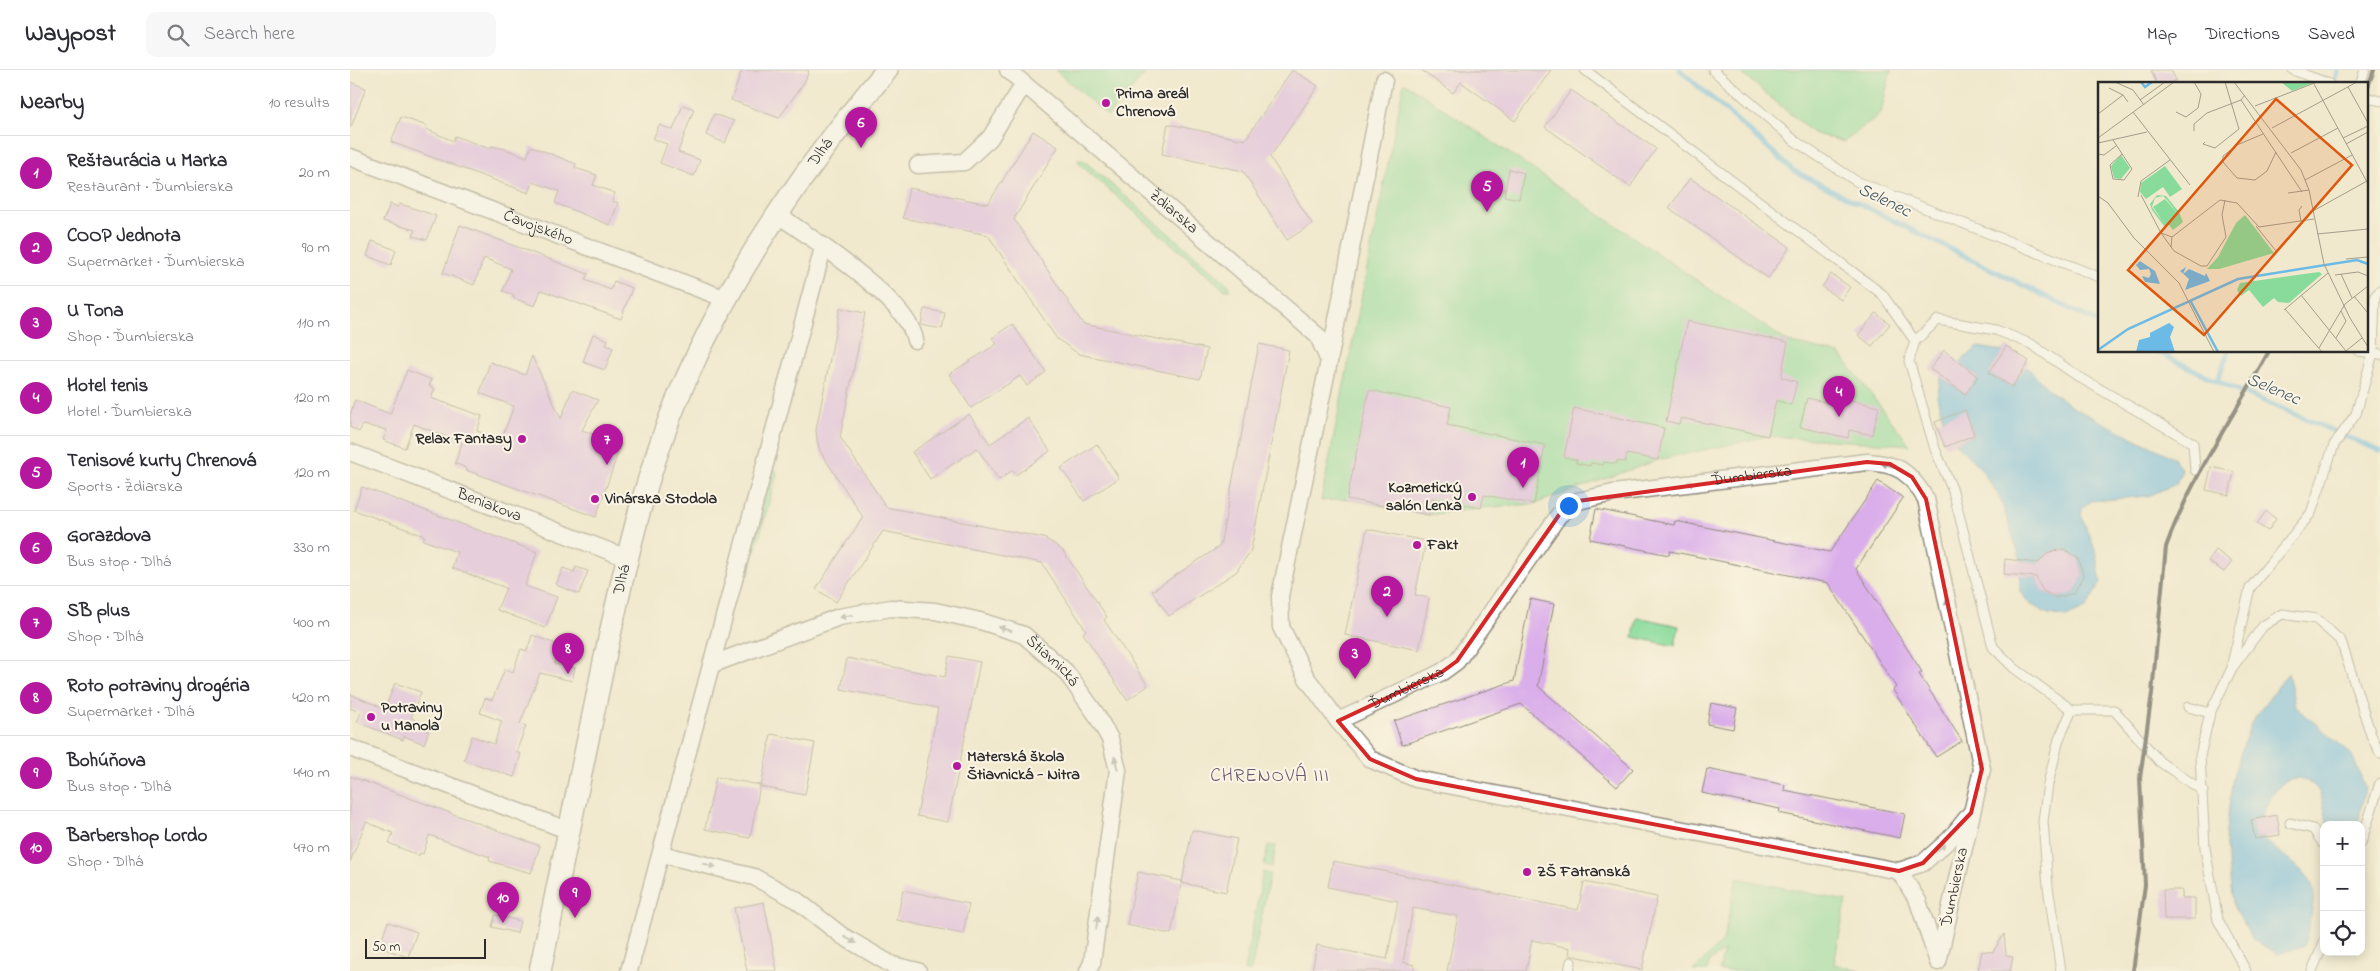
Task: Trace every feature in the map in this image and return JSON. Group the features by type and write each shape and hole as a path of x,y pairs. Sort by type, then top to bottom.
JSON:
{"street":[{"name":"Dlhá","path":"540,971 568,830 627,558 644,493 682,388 726,299 776,213 811,165 887,70"},
{"name":"Ždiarska","path":"1008,70 1318,336 1329,361"},
{"path":"1384,80 1329,361 1280,596 1282,626 1306,677 1338,721 1370,759 1416,779 1900,871 1918,901 1937,967"},
{"path":"918,165 964,162 990,138 1024,84"},
{"name":"Čavojského","path":"350,157 726,299"},
{"path":"776,213 882,291 914,330 915,340"},
{"path":"629,971 713,664 823,248"},
{"name":"Beniakova","path":"350,452 627,558"},
{"name":"Ďumbierska","path":"1338,721 1442,672 1457,661 1559,515 1578,501 1614,493 1857,463 1890,464 1912,477 1926,500 1982,769 1937,967"},
{"name":"Štiavnická","path":"713,664 839,617 891,608 935,611 980,621 1024,635 1066,672 1096,714 1110,739 1118,770 1092,963 1088,971"},
{"path":"350,748 568,830"},
{"name":"Ďumbierska","path":"1900,871 1923,863 1950,839 1972,813"},
{"path":"662,854 754,877 795,899 841,935 892,965 918,971"}],"lane":[{"path":"1586,70 1882,294 1916,341"},
{"path":"1713,70 1795,141 1856,181 2098,277"},
{"path":"2294,70 2325,82"},
{"path":"2361,82 2365,70"},
{"path":"2232,668 2250,588 2311,514 2334,445 2356,414 2377,353 2376,296 2380,290"},
{"path":"2195,470 2193,443 2079,377 2031,344 1996,330 1938,320 1916,341 1910,361 1935,449 1953,491 1994,648 2014,668 2072,710 2114,710 2160,762 2203,792"},
{"path":"2246,971 2218,920 2205,848 2200,756 2210,713 2232,668 2262,626 2282,614 2316,619 2340,641 2371,735 2380,753"},
{"path":"2188,707 2210,713"},
{"path":"2061,971 2048,887 2043,821 2048,784 2060,739 2072,710"},
{"path":"2365,830 2380,783"},
{"path":"2290,823 2313,829 2320,839"},
{"path":"2312,971 2320,952"}],"highlighted area":[{"path":"1867,462 1890,464 1912,477 1926,499 1982,769 1971,813 1923,863 1899,871 1416,779 1370,759 1338,721 1442,672 1457,661 1559,515 1578,501"}],"green space":[{"name":"Prima areál Chrenová","path":"1055,70 1148,70 1108,116"},
{"path":"1738,70 1891,70 1881,113 1844,142 1813,133"},
{"path":"1404,82 1788,342 1840,354 1910,445 1768,436 1658,460 1534,504 1481,508 1429,515 1347,499 1321,501"},
{"path":"1078,160 1083,160 1229,285 1230,290 1225,290 1079,164"},
{"path":"775,469 777,473 749,575 746,576 744,573 771,471"},
{"path":"1637,617 1679,626 1675,646 1633,637"},
{"path":"1268,845 1276,846 1272,867 1264,865"},
{"path":"1263,872 1270,874 1251,971 1244,971"},
{"path":"1737,878 1846,901 1834,964 1861,971 1719,971 1724,951 1709,962 1707,971 1693,971 1723,941"}],"water":[{"path":"1978,347 2003,351 1989,373 2011,387 2026,366 2048,389 2074,408 2174,458 2182,470 2176,484 2148,496 2091,501 2083,507 2081,515 2095,549 2101,582 2086,608 2066,617 2048,614 2030,604 2020,592 2020,575 2036,577 2043,591 2056,598 2074,593 2083,576 2079,559 2063,549 2049,552 2038,563 2021,561 2000,498 1982,470 1955,443 1974,435 1965,411 1943,419 1937,397 1941,377 1965,394 1978,377 1960,362"},
{"path":"2288,673 2295,706 2352,755 2365,787 2359,821 2327,821 2317,789 2308,782 2294,779 2287,781 2276,790 2261,818 2251,821 2255,839 2263,838 2293,863 2307,877 2314,891 2305,945 2278,954 2253,940 2233,904 2225,839 2233,776 2251,723"}],"building":[{"path":"742,70 809,70 805,81 779,118 731,100"},
{"path":"1292,70 1318,86 1270,157 1312,224 1287,240 1243,171 1162,154 1168,124 1245,140"},
{"path":"1421,70 1551,70 1515,121 1461,82 1453,93"},
{"path":"2151,70 2171,70 2176,80 2172,82 2156,82"},
{"path":"350,82 366,88 351,127 350,127"},
{"path":"1571,90 1656,149 1630,187 1545,127"},
{"path":"683,105 694,109 678,152 700,160 694,176 660,163 667,144 653,139 659,125 673,130"},
{"path":"714,114 734,121 725,143 706,135"},
{"path":"401,117 427,126 426,129 453,141 455,136 490,149 491,146 505,149 527,157 531,146 576,164 575,168 597,175 593,185 615,193 612,201 618,203 610,225 555,203 559,191 533,182 529,193 391,142"},
{"path":"1033,131 1058,147 1014,219 1083,324 1207,349 1200,379 1079,354 1057,339 988,235 903,218 909,188 988,204"},
{"path":"1509,169 1524,173 1519,199 1504,196"},
{"path":"1690,178 1790,247 1768,278 1669,208"},
{"path":"390,204 398,207 399,204 407,206 436,216 427,240 413,236 415,230 383,221"},
{"path":"460,225 588,274 585,280 611,290 614,281 632,288 621,319 541,290 535,306 513,298 514,295 503,291 511,269 484,258 474,285 443,273"},
{"path":"372,241 396,250 391,265 367,256"},
{"path":"1831,274 1850,287 1841,300 1822,287"},
{"path":"840,308 865,313 840,437 886,507 1044,538 1054,544 1063,551 1107,617 1104,620 1148,686 1127,700 1083,633 1086,630 1042,563 883,531 836,602 816,589 863,517 820,451 817,440 816,430"},
{"path":"924,309 945,313 942,329 921,325"},
{"path":"1876,313 1890,324 1872,346 1858,335"},
{"path":"1687,321 1788,342 1781,377 1797,382 1791,405 1776,400 1768,436 1681,418 1679,424 1666,421"},
{"path":"1012,324 1046,372 1027,386 1020,376 971,408 949,374 997,344 992,338"},
{"path":"593,334 608,340 606,345 613,348 605,370 583,362"},
{"path":"1259,344 1289,350 1251,550 1236,572 1169,616 1152,591 1220,546"},
{"path":"2006,346 2029,361 2012,387 1989,373"},
{"path":"1944,350 1978,377 1965,394 1930,369"},
{"path":"532,356 561,419 572,390 598,400 582,430 621,444 596,517 466,470 466,468 455,463 462,443 414,424 405,448 383,440 387,430 363,425 359,432 350,427 350,415 355,400 390,414 407,370 432,380 429,386 435,389 431,398 482,416 477,431 501,440 514,406 480,393 490,362 525,375"},
{"path":"1369,390 1451,407 1447,425 1545,445 1534,504 1484,495 1481,508 1432,498 1429,515 1347,499"},
{"path":"1831,395 1879,407 1872,435 1849,430 1848,438 1800,427 1807,398 1829,403"},
{"path":"1574,408 1664,428 1658,460 1627,454 1625,462 1617,461 1616,464 1604,462 1603,465 1591,463 1590,466 1576,463 1577,460 1564,457"},
{"path":"1965,410 1974,435 1945,447 1935,422"},
{"path":"969,414 990,444 1028,418 1050,451 1016,475 1013,470 999,480 977,448 930,479 912,452"},
{"path":"1097,444 1119,478 1084,501 1061,468"},
{"path":"2211,467 2234,472 2229,495 2206,490"},
{"path":"1878,481 1903,498 1856,569 1922,672 1919,674 1962,741 1936,757 1893,690 1896,687 1828,583 1670,551 1669,555 1590,539 1596,509 1674,525 1675,521 1830,552"},
{"path":"362,487 537,552 525,586 557,597 545,628 497,610 506,588 452,568 457,552 423,540 425,536 354,510"},
{"path":"2266,511 2276,519 2268,531 2257,524"},
{"path":"1367,529 1426,541 1415,595 1429,598 1419,650 1345,635"},
{"path":"2064,549 2079,559 2083,576 2074,593 2056,598 2043,591 2036,577 2004,574 2005,559 2038,563 2049,552"},
{"path":"2216,550 2232,562 2224,572 2208,561"},
{"path":"576,567 588,571 579,594 556,585 563,568 574,572"},
{"path":"1530,599 1554,604 1538,686 1633,769 1617,787 1521,704 1402,745 1394,721 1514,681"},
{"path":"532,635 561,646 554,664 575,668 572,681 540,673 520,724 526,726 516,752 521,754 514,777 464,760 472,736 494,744 502,721 480,713 485,698 492,700 505,669 513,672 521,649 527,651"},
{"path":"949,656 980,662 948,822 917,816 938,708 841,689 847,658 945,677"},
{"path":"395,683 421,692 411,718 416,720 414,726 429,731 424,744 404,736 403,740 357,722 361,713 350,708 350,694 385,709"},
{"path":"1711,703 1737,708 1733,729 1707,724"},
{"path":"771,734 815,743 805,795 761,787"},
{"path":"1707,769 1785,785 1784,790 1905,814 1900,838 1779,813 1780,809 1702,793"},
{"path":"350,776 540,846 531,873 489,861 490,857 429,835 423,854 420,853 419,856 389,843 393,833 366,822 350,862"},
{"path":"716,777 760,785 750,838 705,829"},
{"path":"2277,815 2280,835 2255,839 2251,820"},
{"path":"1192,830 1237,839 1226,892 1182,883"},
{"path":"1333,861 1578,910 1584,882 1657,897 1642,970 1569,955 1570,948 1532,940 1526,971 1447,971 1458,916 1413,908 1403,962 1414,965 1414,971 1312,971 1317,945 1387,959 1398,901 1328,887"},
{"path":"1138,872 1182,881 1171,934 1127,925"},
{"path":"903,890 969,904 963,934 897,920"},
{"path":"2163,890 2182,890 2182,898 2195,898 2195,919 2164,919"},
{"path":"764,902 777,971 747,971 734,908"},
{"path":"495,915 520,921 517,933 492,927"},
{"path":"388,922 417,932 408,957 379,947"},
{"path":"2004,934 2006,955 2013,957 2010,971 1978,971 1982,951 1993,952"}],"waterway":[{"name":"Selenec","path":"1680,70 1794,171 2098,323"},
{"path":"2334,82 2338,70"},
{"name":"Selenec","path":"2158,352 2217,381 2380,451"},
{"path":"2217,381 2229,352"}],"railway":[{"path":"2368,86 2374,70"},
{"path":"2133,971 2145,885 2140,778 2152,693 2166,547 2200,471 2268,352"}],"place":[{"name":"Prima areál Chrenová","path":"1106,103"},
{"name":"Gorazdova","path":"861,148"},
{"name":"Tenisové kurty Chrenová","path":"1487,212"},
{"name":"Hotel tenis","path":"1839,417"},
{"name":"Relax Fantasy","path":"522,439"},
{"name":"SB plus","path":"607,465"},
{"name":"Reštaurácia u Marka","path":"1523,488"},
{"name":"Kozmetický salón Lenka","path":"1472,497"},
{"name":"Vinárska Stodola","path":"595,499"},
{"name":"Fakt","path":"1417,545"},
{"name":"COOP Jednota","path":"1387,617"},
{"name":"Roto potraviny drogéria","path":"568,674"},
{"name":"U Tona","path":"1355,679"},
{"name":"Potraviny u Manola","path":"371,717"},
{"name":"Materská škola Štiavnická - Nitra","path":"957,766"},
{"name":"ZŠ Fatranská","path":"1527,872"},
{"name":"Bohúňova","path":"575,918"},
{"name":"Barbershop Lordo","path":"503,923"}],"district":[{"name":"CHRENOVÁ III","path":"1270,776"}]}
